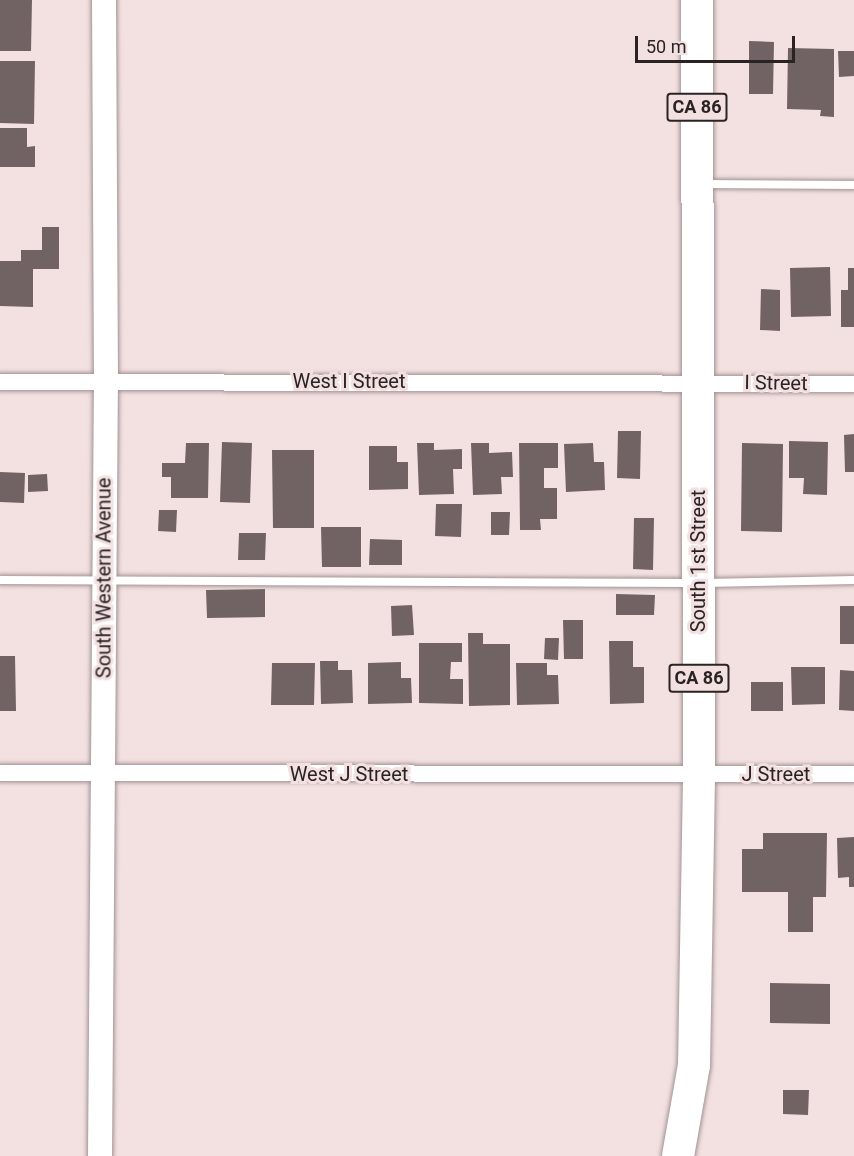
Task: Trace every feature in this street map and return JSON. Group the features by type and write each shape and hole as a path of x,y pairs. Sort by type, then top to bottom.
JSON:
{"highway":[{"name":"South 1st Street","path":"678,1156 694,1065 699,774 697,0"}],"street":[{"name":"South Western Avenue","path":"100,1156 106,381 104,0"},
{"name":"West I Street","path":"0,382 698,382"},
{"name":"I Street","path":"698,382 854,384"},
{"name":"West J Street","path":"0,773 699,774"},
{"name":"J Street","path":"699,774 854,774"}],"lane":[{"path":"697,184 854,185"},
{"path":"0,580 698,583 854,580"}],"building":[{"path":"0,0 32,0 31,51 0,51"},
{"path":"749,41 774,42 773,94 749,94"},
{"path":"788,48 834,49 834,117 820,116 821,110 787,109"},
{"path":"838,51 854,51 854,76 839,77"},
{"path":"0,61 35,61 34,124 0,123"},
{"path":"0,128 27,128 27,147 35,146 35,167 0,167"},
{"path":"42,227 59,227 59,269 33,269 33,307 0,306 0,261 21,261 21,250 42,250"},
{"path":"830,267 831,316 791,317 790,268"},
{"path":"848,268 854,268 854,327 841,327 841,290 848,290"},
{"path":"761,289 780,290 780,331 760,330"},
{"path":"618,431 641,431 640,479 617,478"},
{"path":"854,434 854,472 845,472 844,435"},
{"path":"789,441 828,442 827,495 803,494 804,478 789,478"},
{"path":"222,442 252,443 250,503 220,502"},
{"path":"186,443 209,443 208,498 171,498 171,477 162,477 162,463 185,463"},
{"path":"417,443 434,443 434,450 462,449 462,469 453,469 454,494 419,495"},
{"path":"471,443 489,443 489,453 512,452 513,477 501,477 502,494 473,495"},
{"path":"519,443 558,443 558,468 544,468 544,488 557,488 557,519 540,519 541,530 520,530"},
{"path":"593,443 594,462 604,462 605,490 566,492 564,444"},
{"path":"742,443 783,444 782,532 741,531"},
{"path":"369,446 397,446 397,462 408,462 408,489 369,490"},
{"path":"272,450 314,450 314,528 273,528"},
{"path":"0,472 25,473 24,503 0,502"},
{"path":"47,474 48,491 28,492 28,475"},
{"path":"436,504 462,504 461,537 435,536"},
{"path":"159,510 177,510 176,532 158,531"},
{"path":"491,512 510,512 509,535 491,535"},
{"path":"634,518 654,518 653,570 633,569"},
{"path":"321,527 361,527 361,567 322,567"},
{"path":"239,533 266,533 265,560 238,560"},
{"path":"370,539 402,540 402,565 369,565"},
{"path":"265,589 265,617 207,618 206,590"},
{"path":"616,594 655,595 654,615 616,615"},
{"path":"412,605 414,635 392,636 391,606"},
{"path":"840,606 854,606 854,644 840,644"},
{"path":"563,620 583,620 583,659 564,659"},
{"path":"468,633 483,633 483,644 510,644 510,705 469,706"},
{"path":"545,638 559,638 558,660 544,659"},
{"path":"609,641 633,641 633,667 644,667 644,703 610,704"},
{"path":"419,643 462,643 462,662 451,662 450,679 463,679 463,704 419,703"},
{"path":"0,656 15,656 16,711 0,711"},
{"path":"320,661 338,661 338,670 352,670 353,703 321,704"},
{"path":"401,662 401,678 411,678 412,703 368,704 368,663"},
{"path":"272,663 315,663 314,705 271,705"},
{"path":"516,663 547,663 547,675 558,675 559,704 517,705"},
{"path":"791,667 825,667 825,704 792,705"},
{"path":"840,670 854,671 854,711 839,710"},
{"path":"751,682 783,682 783,711 751,711"},
{"path":"763,833 827,833 826,897 813,897 813,932 788,932 788,892 742,892 742,849 763,849"},
{"path":"854,837 854,887 849,887 849,877 838,878 837,838"},
{"path":"770,983 830,984 830,1024 770,1023"},
{"path":"783,1090 809,1090 808,1115 783,1114"}]}
